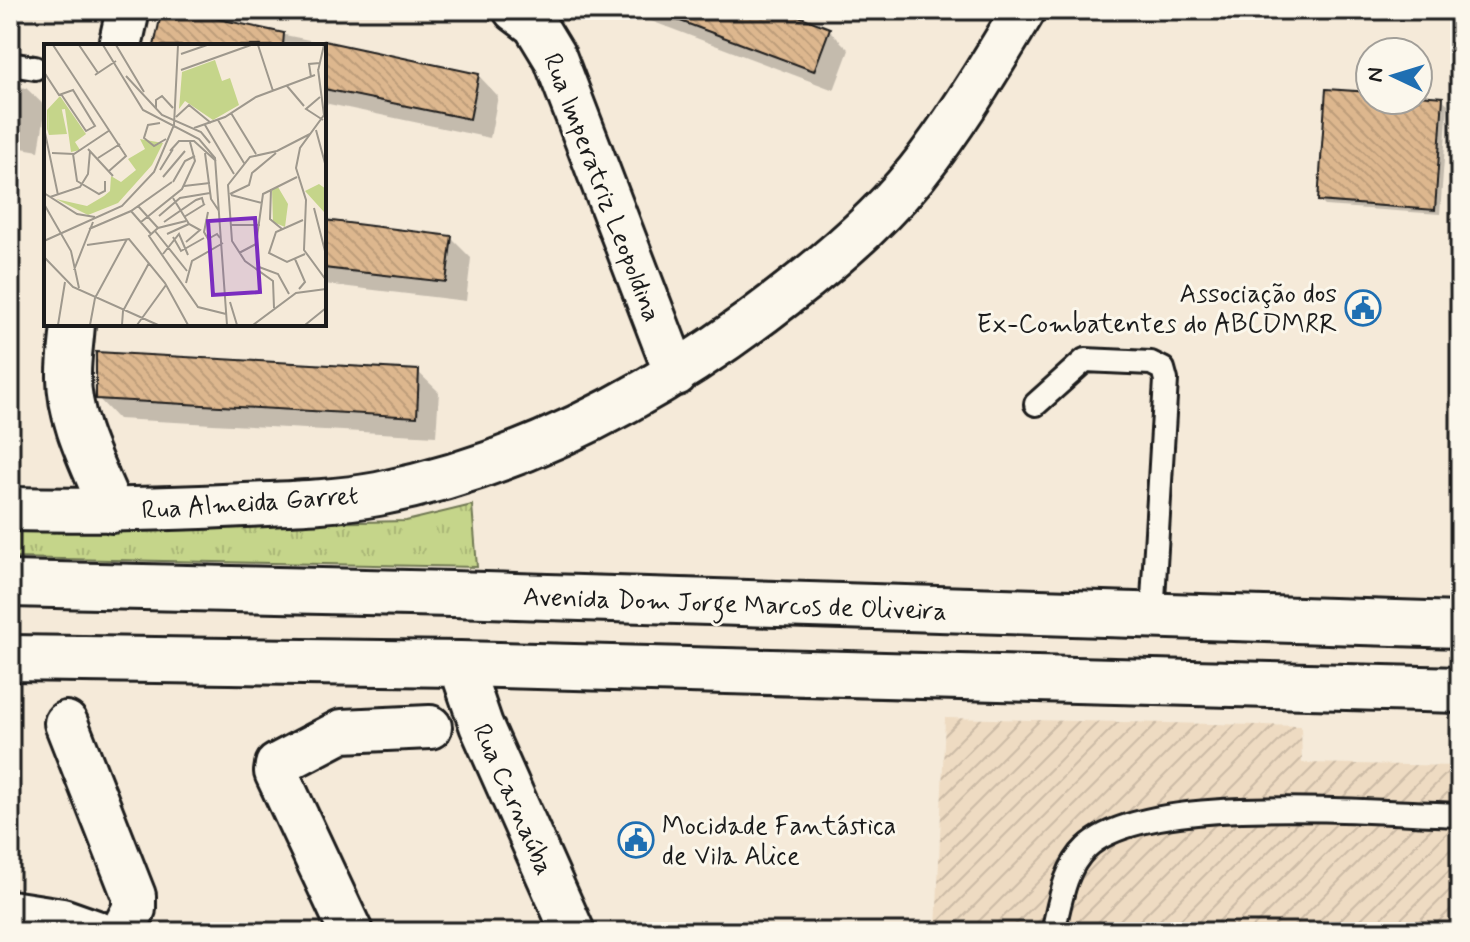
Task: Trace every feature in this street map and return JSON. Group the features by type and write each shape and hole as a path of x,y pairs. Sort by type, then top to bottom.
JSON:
{"main road":[{"name":"Avenida Dom Jorge Marcos de Oliveira","path":"10,584 452,594 1460,625"},
{"path":"10,658 460,664 1460,690"}],"street":[{"path":"120,44 128,10"},
{"name":"Rua Imperatriz Leopoldina","path":"515,10 535,25 555,58 676,374"},
{"path":"990,10 990,66"},
{"name":"Rua Almeida Garret","path":"10,509 112,511 318,501 375,494 435,481 587,424 676,374 754,321 836,257 928,159 1024,10"},
{"path":"73,326 70,393 77,422 112,511"},
{"name":"Rua Carnaúba","path":"460,664 481,725 573,932"},
{"path":"66,723 134,896 134,909 122,932"},
{"path":"351,932 276,772 277,765 342,731 430,727"},
{"path":"10,912 62,920 96,932"}],"lane":[{"path":"10,64 35,68"},
{"path":"1036,404 1085,360 1151,363 1163,369 1166,380 1152,616"},
{"path":"1053,932 1065,884 1078,857 1109,832 1141,822 1199,813 1253,810 1460,815"}],"shaded area":[{"path":"945,718 1301,726 1302,763 1460,766 1460,932 936,932"}],"green space":[{"path":"472,505 477,567 10,558 10,525 121,527 406,521"}],"building":[{"path":"162,10 177,10 284,33 283,44 154,44"},
{"path":"659,10 783,10 830,28 814,71 659,13"},
{"path":"324,41 479,74 470,119 326,89"},
{"path":"1326,89 1354,91 1354,116 1434,116 1434,96 1443,97 1435,210 1318,201"},
{"path":"326,220 452,236 446,282 326,268"},
{"path":"96,352 419,370 417,417 96,399"}],"place":[{"name":"Associação dos Ex-Combatentes do ABCDMRR","path":"1363,308"},
{"name":"Mocidade Fantástica de Vila Alice","path":"636,840"}]}
